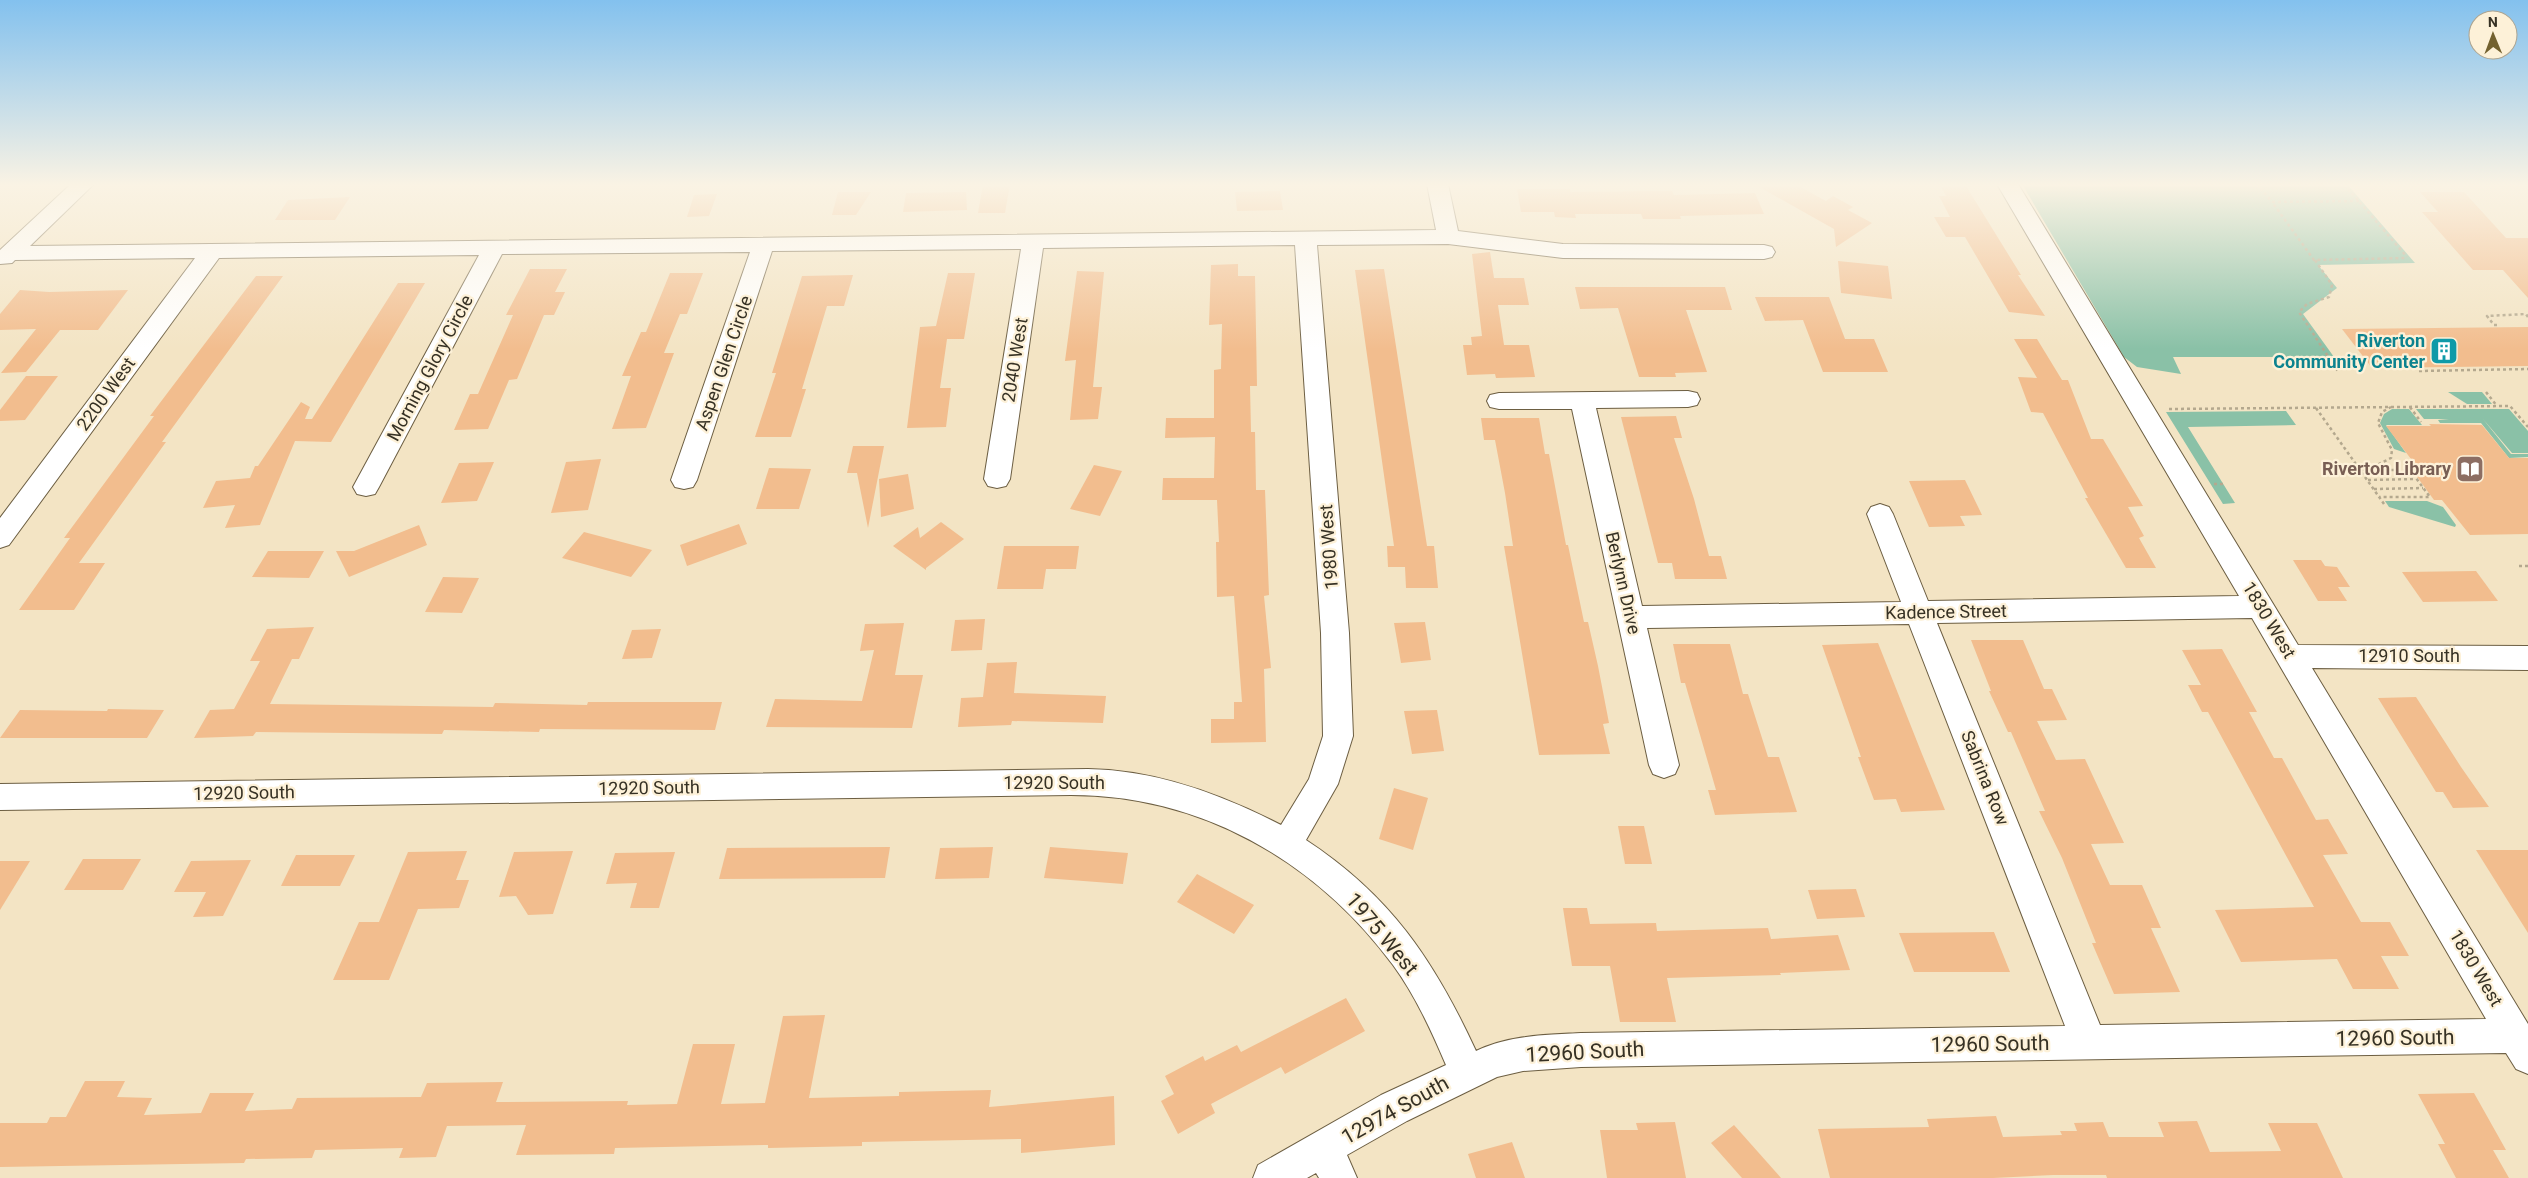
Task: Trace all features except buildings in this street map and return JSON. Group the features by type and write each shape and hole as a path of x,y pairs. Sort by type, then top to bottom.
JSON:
{"street":[{"path":"5,257 24,239"},
{"path":"5,257 212,251 1306,239"},
{"name":"1980 West","path":"1286,844 1323,784 1338,736 1335,633 1306,239"},
{"path":"1464,239 1563,251 1764,252"},
{"name":"1830 West","path":"2041,239 2522,1046"},
{"name":"2040 West","path":"997,479 1033,242"},
{"name":"Aspen Glen Circle","path":"684,480 763,246"},
{"name":"Morning Glory Circle","path":"366,487 494,248"},
{"name":"2200 West","path":"0,538 212,251"},
{"path":"1499,401 1688,399"},
{"name":"Berlynn Drive","path":"1582,400 1664,766"},
{"name":"Sabrina Row","path":"1880,514 2089,1042"},
{"name":"Kadence Street","path":"1631,617 2261,607"},
{"name":"12910 South","path":"2290,656 2528,658"},
{"name":"12920 South","path":"0,797 1071,782 1116,783 1161,792 1204,805 1286,844"},
{"name":"1975 West","path":"1286,844 1330,875 1370,913 1405,954 1431,996 1467,1071"},
{"name":"12960 South","path":"1467,1071 1494,1060 1523,1054 1580,1050 2089,1042 2522,1046"},
{"name":"12974 South","path":"1271,1178 1331,1164 1394,1108 1467,1071"}],"path":[{"path":"2299,239 2332,285 2329,297 2307,304 2298,312 2339,372"},
{"path":"2314,260 2407,258 2391,239"},
{"path":"2497,325 2487,316 2526,314 2528,317"},
{"path":"2419,371 2528,369"},
{"path":"2486,392 2498,406"},
{"path":"2161,409 2510,406 2528,427"},
{"path":"2358,467 2374,467 2384,464 2391,458 2392,450 2378,423 2382,412 2392,407"},
{"path":"2410,407 2421,422"},
{"path":"2315,408 2384,504"},
{"path":"2360,470 2410,470 2430,497 2379,497"},
{"path":"2367,480 2417,479"},
{"path":"2373,489 2423,488"},
{"path":"2519,566 2528,566"}],"green space":[{"path":"2054,239 2394,239 2415,263 2318,265 2337,288 2303,314 2334,357 2173,357 2181,374 2137,367 2124,357"},
{"path":"2448,392 2482,392 2492,404 2467,404"},
{"path":"2392,409 2409,409 2422,425 2386,425 2406,453 2394,449 2380,423 2384,414"},
{"path":"2416,409 2509,409 2528,431 2528,453 2512,453 2483,419 2511,454 2528,454 2528,457 2509,458 2481,423 2440,423 2438,420 2449,419 2424,419"},
{"path":"2286,411 2296,425 2188,427 2235,503 2223,504 2166,412"},
{"path":"2385,501 2427,501 2443,507 2456,525 2455,527 2389,507"}],"place":[{"name":"Riverton Community Center","path":"2444,351"},
{"name":"Riverton Library","path":"2470,469"}]}
